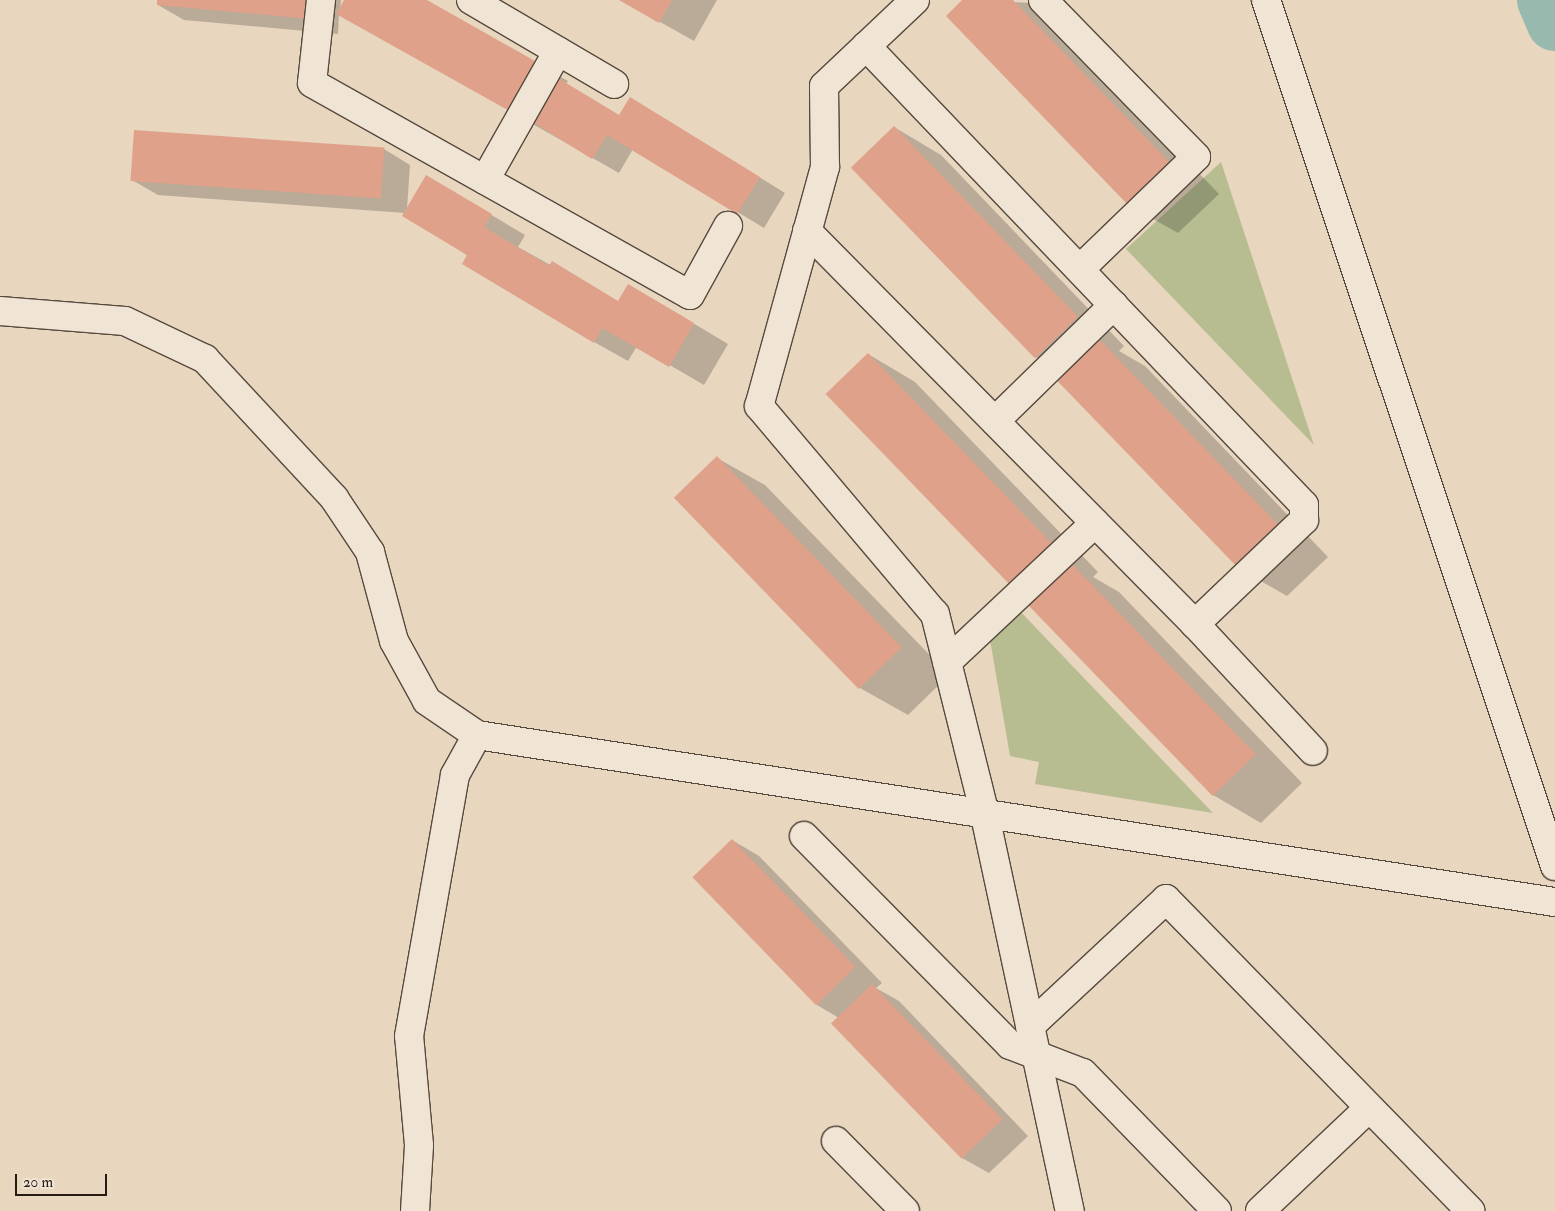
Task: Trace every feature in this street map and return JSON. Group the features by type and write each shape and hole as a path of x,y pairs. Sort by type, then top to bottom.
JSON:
{"street":[{"path":"321,0 312,83 690,295 728,226"},
{"path":"471,0 614,84"},
{"path":"915,0 824,86 825,167 759,406 935,614 984,810 1070,1211"},
{"path":"1044,0 1196,157 1080,269"},
{"path":"1266,0 1555,866"},
{"path":"866,46 1304,505 1304,520 1195,624"},
{"path":"486,180 558,51"},
{"path":"808,231 1195,624 1313,751"},
{"path":"995,421 1114,305"},
{"path":"0,312 125,321 204,358 334,498 370,552 394,641 427,701 477,735 984,810 1555,902"},
{"path":"948,662 1096,523"},
{"path":"415,1211 419,1145 409,1036 455,775 477,735"},
{"path":"804,836 1010,1045 1033,1039 1166,899 1470,1211"},
{"path":"1033,1039 1082,1073 1217,1211"},
{"path":"1260,1211 1369,1108"},
{"path":"836,1141 905,1211"}],"green space":[{"path":"1221,162 1314,445 1126,249"},
{"path":"1017,608 1213,813 1035,784 1039,762 1010,756 989,634"}],"building":[{"path":"157,0 313,0 311,19 157,5"},
{"path":"344,0 427,0 542,65 515,114 336,14"},
{"path":"619,0 672,0 659,23"},
{"path":"962,0 1013,0 1173,166 1130,207 946,16"},
{"path":"558,78 619,115 630,97 760,177 737,214 607,135 592,159 531,121"},
{"path":"894,126 1078,317 1035,358 851,168"},
{"path":"134,130 384,148 381,198 130,181"},
{"path":"426,175 492,214 484,227 549,266 552,261 618,301 628,284 694,323 669,367 602,328 594,343 462,264 467,255 402,216"},
{"path":"1097,337 1282,528 1239,569 1055,378"},
{"path":"868,353 1052,544 1010,585 826,394"},
{"path":"717,456 902,647 859,689 674,498"},
{"path":"1071,563 1256,754 1213,796 1028,605"},
{"path":"732,839 856,967 816,1005 692,877"},
{"path":"872,984 1003,1119 962,1159 831,1024"}],"waterway":[{"path":"1545,0 1555,23"}]}
